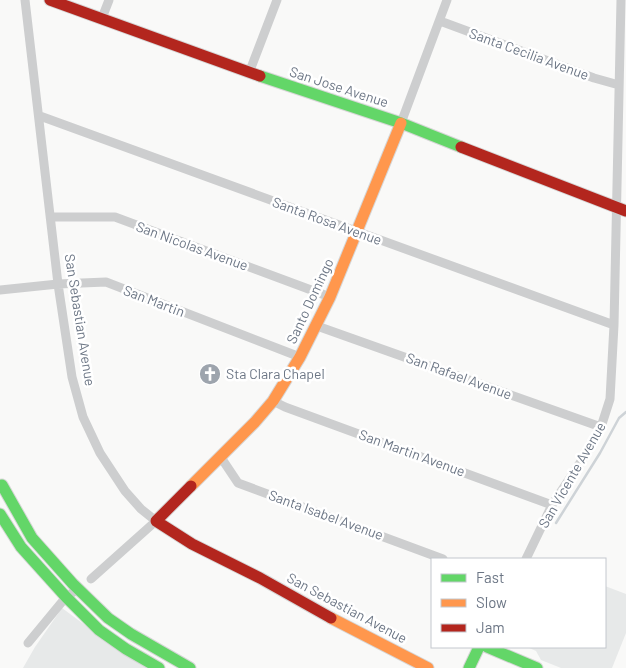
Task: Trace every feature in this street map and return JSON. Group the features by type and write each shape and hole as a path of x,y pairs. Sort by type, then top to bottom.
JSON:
{"street":[{"name":"San Sebastian Avenue","path":"25,0 40,116 58,284 70,365 82,417 100,453 125,491 141,509 170,532 428,668"},
{"name":"San Jose Avenue","path":"50,0 249,73 401,123 621,209"},
{"path":"102,18 109,0"},
{"path":"249,73 277,0"},
{"name":"Santo Domingo","path":"92,579 156,521 255,422 273,401 300,357 317,326 358,232 447,0"},
{"name":"San Vicente Avenue","path":"526,558 552,505 584,457 601,427 610,399 621,209 619,85 621,0"},
{"name":"Santa Cecilia Avenue","path":"440,21 594,78 619,85"},
{"name":"Santa Rosa Avenue","path":"40,116 614,325"},
{"name":"San Nicolas Avenue","path":"51,217 115,217 330,297"},
{"name":"San Martin","path":"0,290 58,284 106,282 300,357"},
{"name":"San Rafael Avenue","path":"317,326 601,427"},
{"name":"San Martin Avenue","path":"273,401 552,505"},
{"name":"Santa Isabel Avenue","path":"220,456 238,483 440,558"},
{"path":"1,485 32,538 78,589 108,618 131,634 190,668"},
{"path":"0,514 21,547 99,630 126,649 159,668"},
{"path":"28,644 66,597 78,589"},
{"path":"469,668 479,648"},
{"path":"489,648 537,668"}],"shaded area":[{"path":"606,586 626,594 626,633 612,668 561,668 541,660 536,651 529,648 606,648"},
{"path":"62,608 120,651 150,668 23,668"}],"waterway":[{"path":"556,523 600,453 619,418 626,412"}],"traffic: fast":[{"path":"260,76 401,123 461,147"},
{"path":"0,486 2,485 32,538 73,584 108,618 131,634 190,668"},
{"path":"0,514 21,547 99,630 126,649 159,668"},
{"path":"469,668 479,648"},
{"path":"489,648 537,668"}],"traffic: slow":[{"path":"191,486 255,422 273,401 300,357 330,297 401,123"},
{"path":"331,618 428,668"}],"traffic: jam":[{"path":"50,0 260,76"},
{"path":"461,147 626,211"},
{"path":"191,486 156,521 192,544 260,578 331,618"}],"place":[{"name":"Sta Clara Chapel","path":"210,374"}]}
